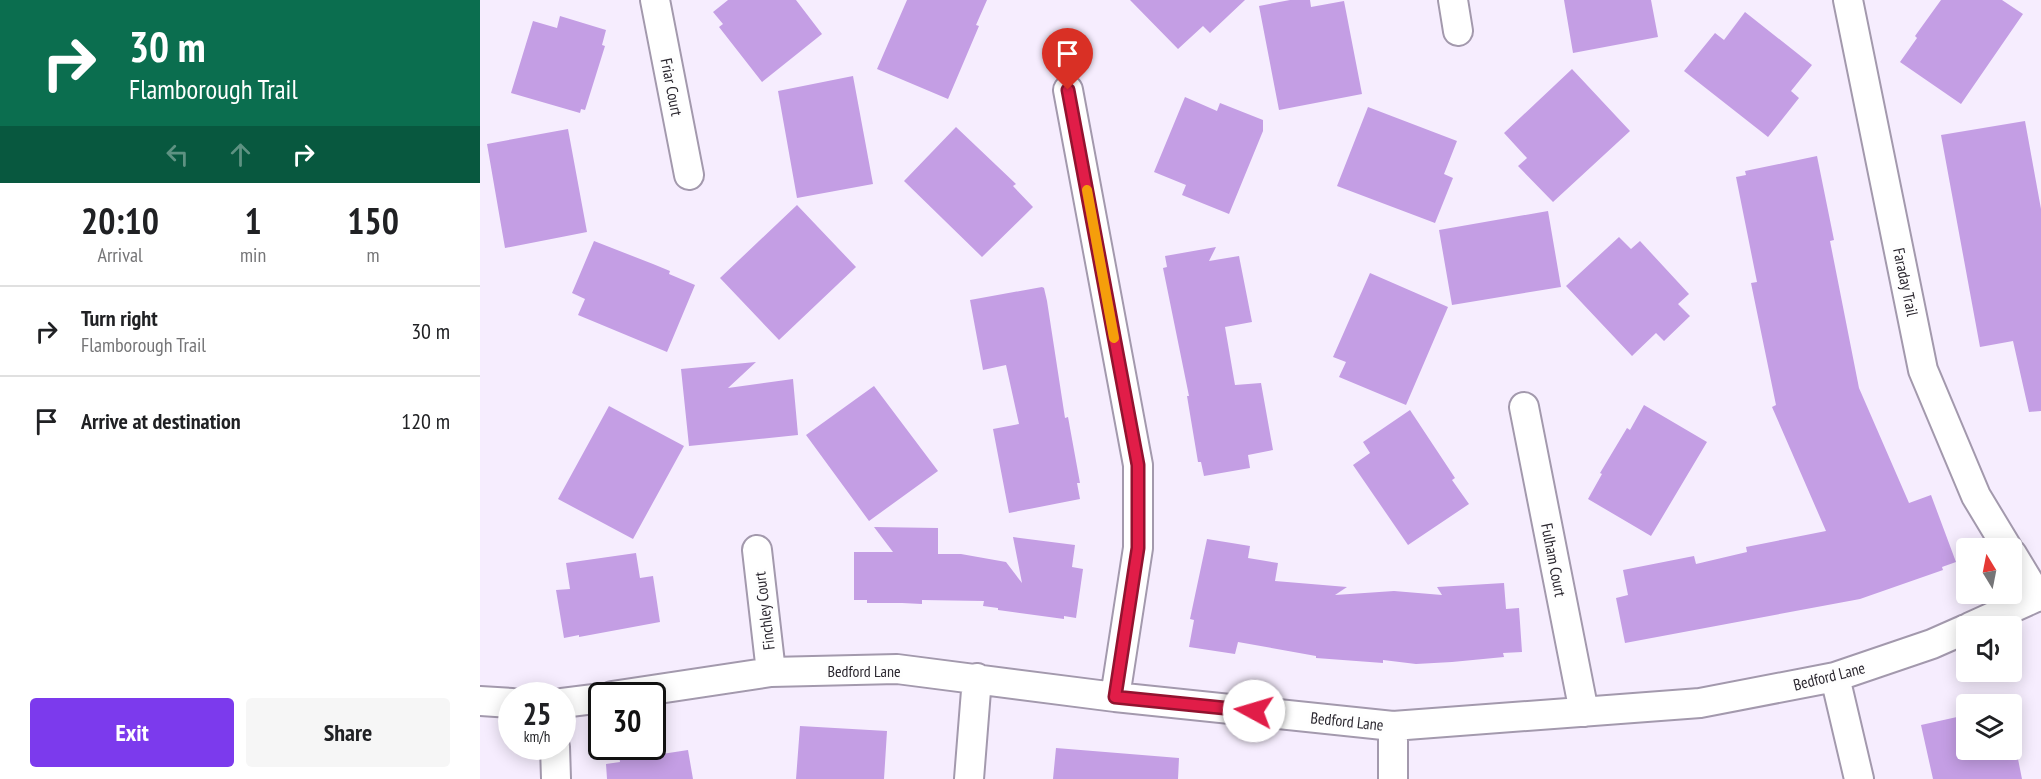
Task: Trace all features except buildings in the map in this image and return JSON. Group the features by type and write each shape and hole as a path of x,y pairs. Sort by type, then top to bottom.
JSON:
{"street":[{"name":"Friar Court","path":"655,0 688,175"},
{"path":"1453,0 1458,31"},
{"name":"Faraday Trail","path":"1848,0 1923,370 1976,496 2001,538"},
{"path":"1068,90 1138,465 1138,548 1115,697"},
{"name":"Fulham Court","path":"1524,407 1584,712"},
{"name":"Finchley Court","path":"757,550 771,672"},
{"path":"2022,570 2039,596"},
{"name":"Bedford Lane","path":"1995,616 2039,596"},
{"name":"Bedford Lane","path":"666,688 771,672 897,669 1115,697 1393,726 1700,703 1835,677 1932,644 1956,633"},
{"path":"1835,677 1859,779"},
{"path":"969,779 977,678"},
{"path":"480,701 498,702"},
{"path":"1393,726 1393,779"},
{"path":"555,760 556,779"}],"slow traffic":[{"path":"1087,190 1114,338"}],"route":[{"path":"1068,90 1138,465 1138,548 1115,697 1254,711"}]}
